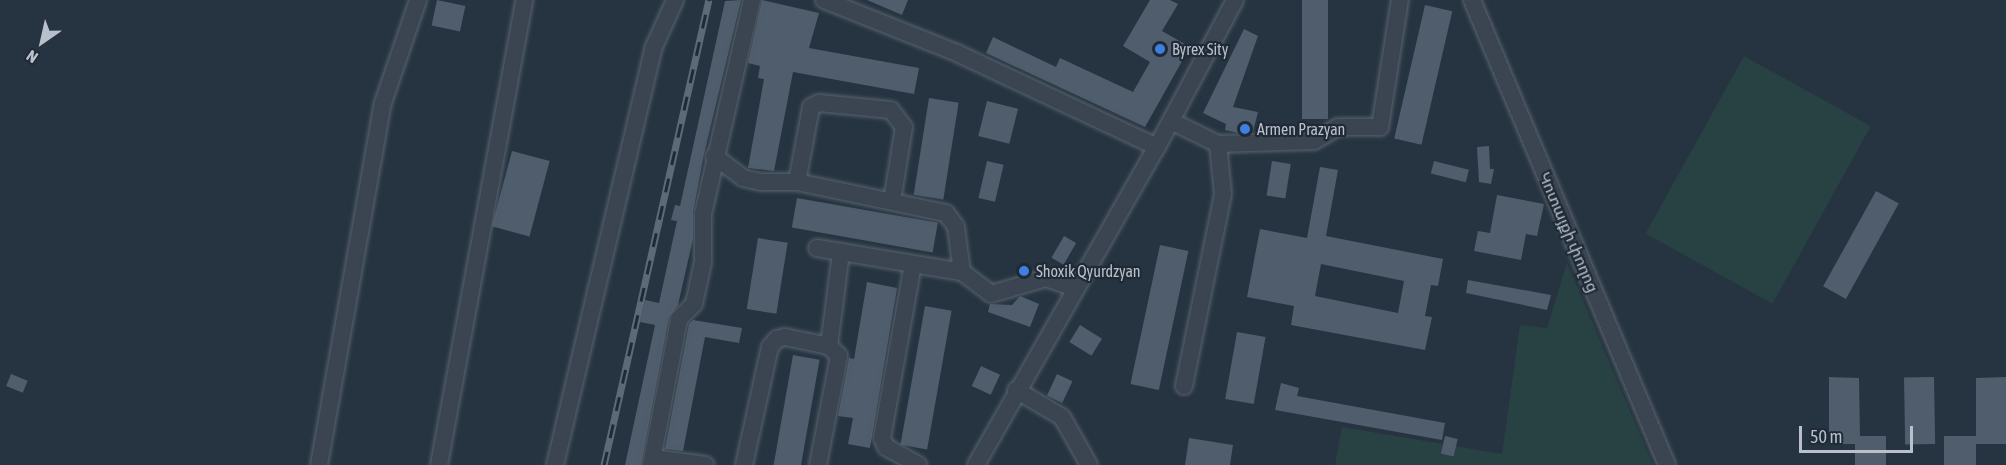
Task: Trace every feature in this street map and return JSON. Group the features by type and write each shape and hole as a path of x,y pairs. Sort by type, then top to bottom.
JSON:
{"street":[{"path":"319,465 383,103 418,0"},
{"path":"439,465 524,0"},
{"path":"555,465 653,49 675,0"},
{"path":"706,465 653,461 679,319 694,304 699,283 703,214 714,156 752,0"},
{"path":"824,0 957,53 1157,147"},
{"path":"976,465 1016,390 1157,147 1235,0"},
{"path":"1171,121 1218,144 1314,141 1338,127 1380,127 1400,0"},
{"name":"Կոտայքի փողոց","path":"1472,0 1667,465"},
{"path":"796,182 811,107 819,103 891,110 904,127 892,201"},
{"path":"1184,386 1223,194 1218,144"},
{"path":"714,156 743,178 761,182 796,182 946,213 952,219 962,272"},
{"path":"817,248 962,272 991,294 1046,278 1075,288"},
{"path":"829,346 841,252"},
{"path":"913,264 882,438 886,447 918,465"},
{"path":"744,465 770,347 777,339 785,337 829,346 839,356 818,465"},
{"path":"1016,390 1062,417 1089,465"}],"green space":[{"path":"1744,56 1871,126 1772,304 1646,234"},
{"path":"1567,263 1653,465 1335,465 1342,427 1502,454 1520,325 1547,328"}],"building":[{"path":"437,0 465,6 460,31 432,25"},
{"path":"741,0 704,154 693,212 693,239 678,305 669,317 641,465 625,465 655,325 640,322 645,300 659,303 677,221 671,220 675,205 680,206 725,1"},
{"path":"762,0 819,13 809,48 919,68 914,94 793,72 774,171 748,168 764,79 758,78 760,66 748,63"},
{"path":"867,0 908,0 902,15"},
{"path":"1150,0 1170,0 1178,4 1162,31 1190,47 1145,127 986,53 993,37 1056,67 1060,58 1133,92 1150,62 1123,46"},
{"path":"1302,0 1328,0 1328,119 1302,119"},
{"path":"1425,5 1452,11 1421,145 1394,138"},
{"path":"1244,29 1258,36 1233,107 1258,112 1253,132 1238,133 1225,130 1226,124 1203,113"},
{"path":"929,98 959,103 943,199 914,195"},
{"path":"987,101 1018,109 1009,144 978,136"},
{"path":"1489,146 1490,169 1494,169 1491,184 1479,182 1477,147"},
{"path":"512,151 550,161 529,236 492,226"},
{"path":"987,161 1004,165 995,202 978,198"},
{"path":"1272,161 1291,164 1285,199 1267,196"},
{"path":"1434,161 1469,170 1466,182 1431,174"},
{"path":"1320,167 1338,170 1326,236 1443,259 1438,286 1431,285 1425,316 1432,317 1425,350 1291,325 1294,306 1247,297 1260,229 1307,238","holes":["1321,264 1404,281 1398,313 1315,296"]},
{"path":"1876,191 1899,204 1846,299 1823,286"},
{"path":"1497,195 1544,204 1537,236 1526,234 1521,260 1474,251 1478,231 1490,233"},
{"path":"797,198 938,223 933,252 792,228"},
{"path":"1064,236 1076,243 1064,265 1052,258"},
{"path":"758,238 788,243 776,314 747,309"},
{"path":"1160,245 1188,251 1159,390 1130,384"},
{"path":"1468,280 1551,295 1547,310 1466,293"},
{"path":"867,282 897,288 870,448 848,444 853,418 838,416 849,358 854,359"},
{"path":"1020,296 1039,304 1030,327 988,312 990,304 1012,305"},
{"path":"925,306 952,311 927,450 901,445"},
{"path":"693,320 742,328 739,343 705,337 683,451 665,449 689,324"},
{"path":"1080,325 1102,339 1091,356 1069,342"},
{"path":"1237,332 1266,337 1254,404 1225,399"},
{"path":"793,355 820,360 801,465 774,465"},
{"path":"981,366 1000,375 991,395 972,386"},
{"path":"11,374 28,381 23,393 6,386"},
{"path":"1057,374 1072,381 1062,403 1047,396"},
{"path":"1829,377 1859,378 1860,436 1886,436 1886,465 1855,465 1855,444 1829,444"},
{"path":"1934,377 1935,444 1905,445 1904,378"},
{"path":"2006,377 2006,444 1976,444 1976,465 1944,465 1944,436 1976,436 1976,378"},
{"path":"1281,383 1299,388 1297,396 1445,423 1442,440 1275,410"},
{"path":"1445,436 1458,439 1454,456 1441,454"},
{"path":"1189,438 1233,445 1230,465 1185,465"}],"railway":[{"path":"604,465 709,0"}],"place":[{"name":"Byrex Sity","path":"1160,49"},
{"name":"Armen Prazyan","path":"1245,129"},
{"name":"Shoxik Qyurdzyan","path":"1024,271"}]}
